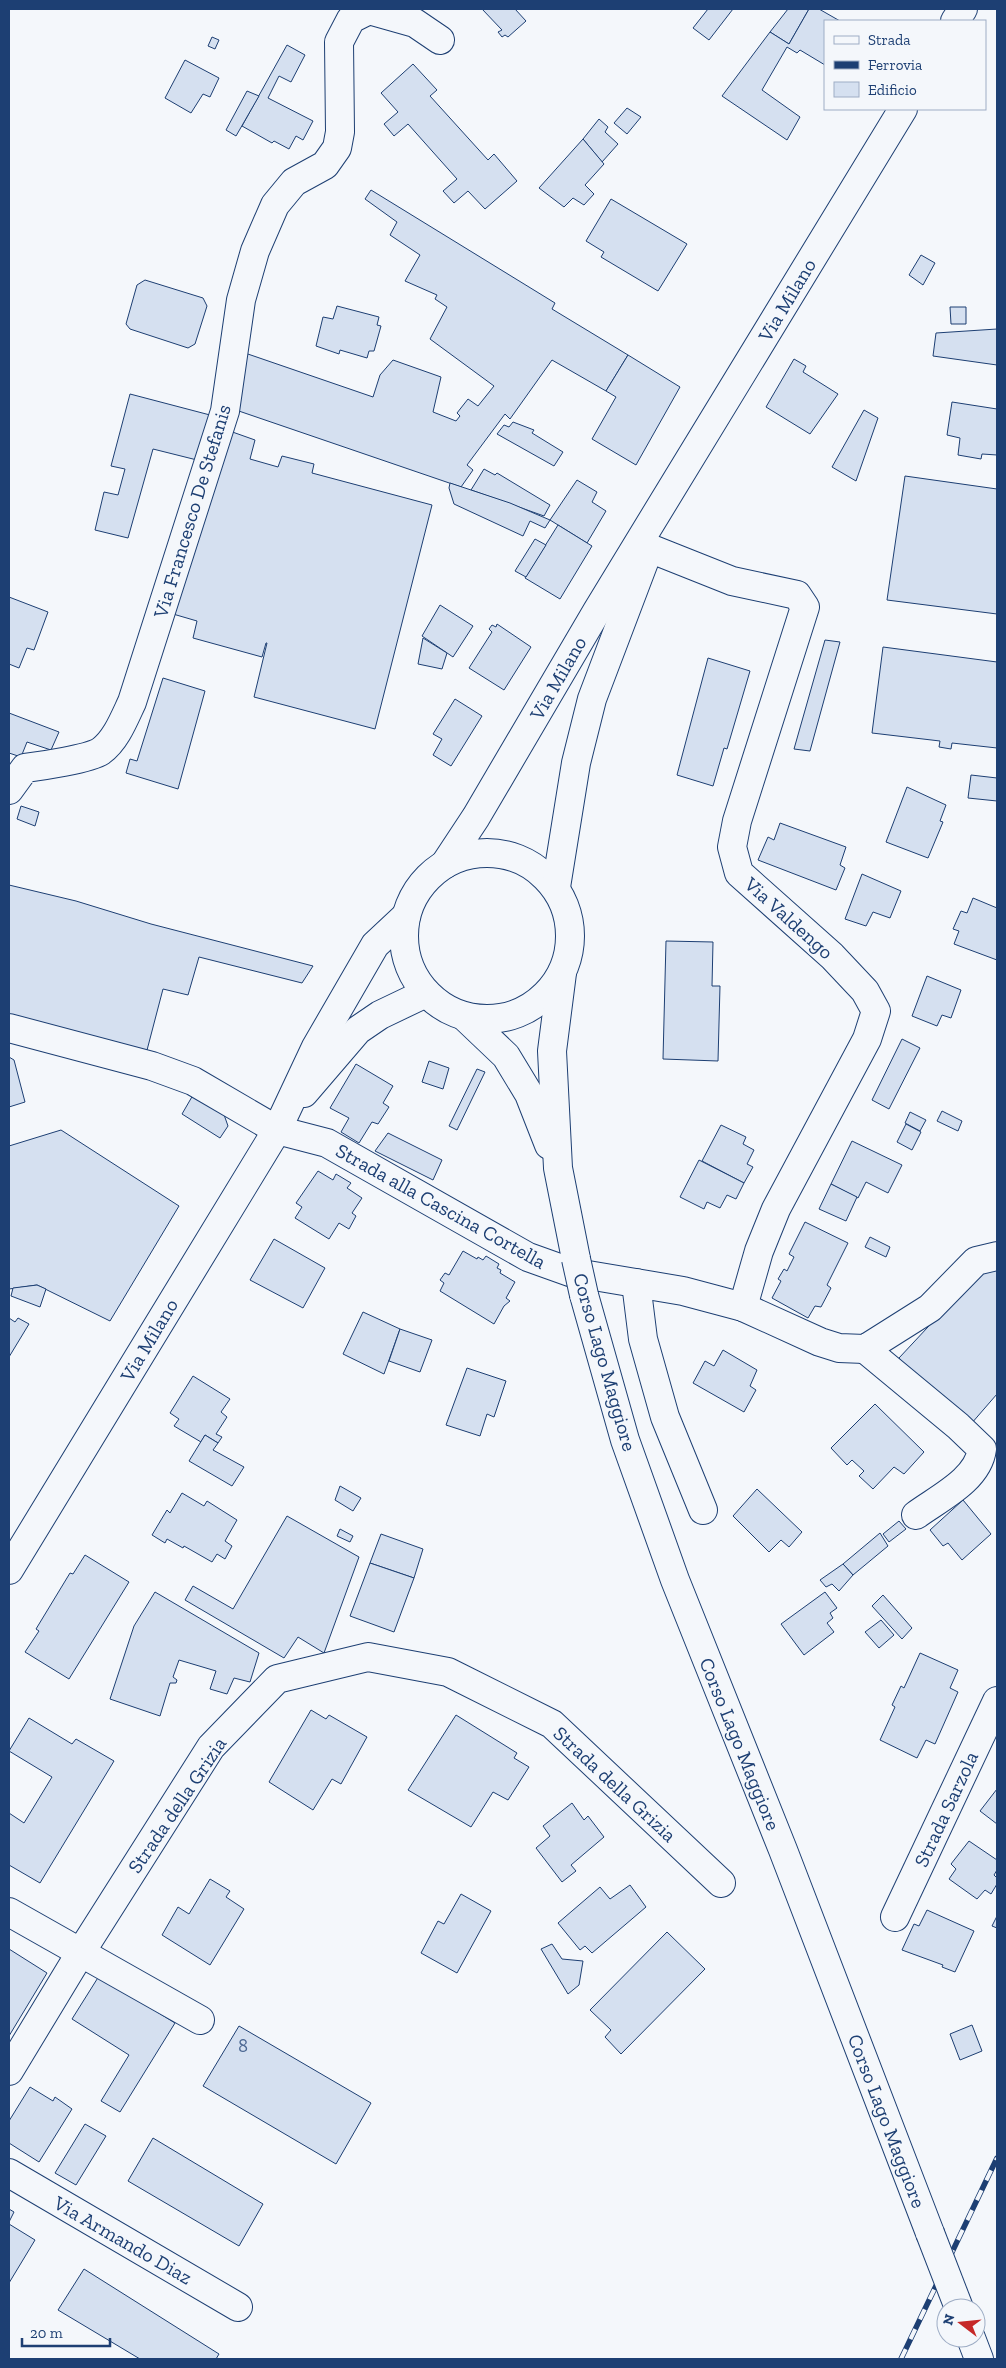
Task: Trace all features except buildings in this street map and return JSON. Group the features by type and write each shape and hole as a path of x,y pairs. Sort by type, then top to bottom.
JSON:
{"main road":[{"path":"956,20 963,9"},
{"name":"Via Francesco De Stefanis","path":"9,790 25,768 59,763 100,751 119,730 132,702 225,411 241,300 255,250 275,205 294,182 325,164 337,148 340,132 339,42 350,19 369,10 391,15 415,23 440,40"},
{"name":"Via Milano","path":"444,864 476,817 597,611 902,110"},
{"name":"Via Milano","path":"556,887 576,763 592,699 671,492"},
{"name":"Via Valdengo","path":"649,548 732,581 797,595 805,607 737,821 732,847 739,873 832,956 865,990 876,1011 867,1040 776,1209 759,1251 743,1307"},
{"path":"492,852 517,856 538,869 556,887 566,907 571,929 570,952 562,973 545,997 522,1012 494,1020 465,1017 444,1008 426,993 414,976 406,957 404,937 406,916 418,889 427,877 444,864 467,854 492,852"},
{"name":"Via Milano","path":"9,1570 282,1120 316,1047 375,945 406,916"},
{"name":"Corso Lago Maggiore","path":"562,973 552,1051 558,1168 584,1295 626,1440 675,1580 783,1850 955,2298"},
{"name":"Via Milano","path":"282,1120 358,1030 380,1015 426,993"},
{"name":"Corso Lago Maggiore","path":"465,1017 506,1056 529,1094 558,1168"},
{"name":"Strada alla Cascina Cortella","path":"9,1028 152,1066 193,1081 282,1120 327,1143 528,1257 557,1269 683,1291 743,1307 820,1342 839,1348 865,1349"},
{"path":"916,1515 972,1474 981,1459 982,1449 958,1426 865,1349 930,1308 976,1261 997,1256"},
{"path":"636,1283 643,1338 665,1417 703,1510"},
{"name":"Strada della Grizia","path":"9,2071 80,1952 211,1747 277,1679 368,1657 448,1672 552,1724 721,1883"},
{"name":"Strada Sarzola","path":"895,1917 997,1701"},
{"path":"9,1912 200,2020"},
{"name":"Via Armando Diaz","path":"9,2172 238,2307"}],"railway":[{"path":"901,2359 997,2158"}]}
